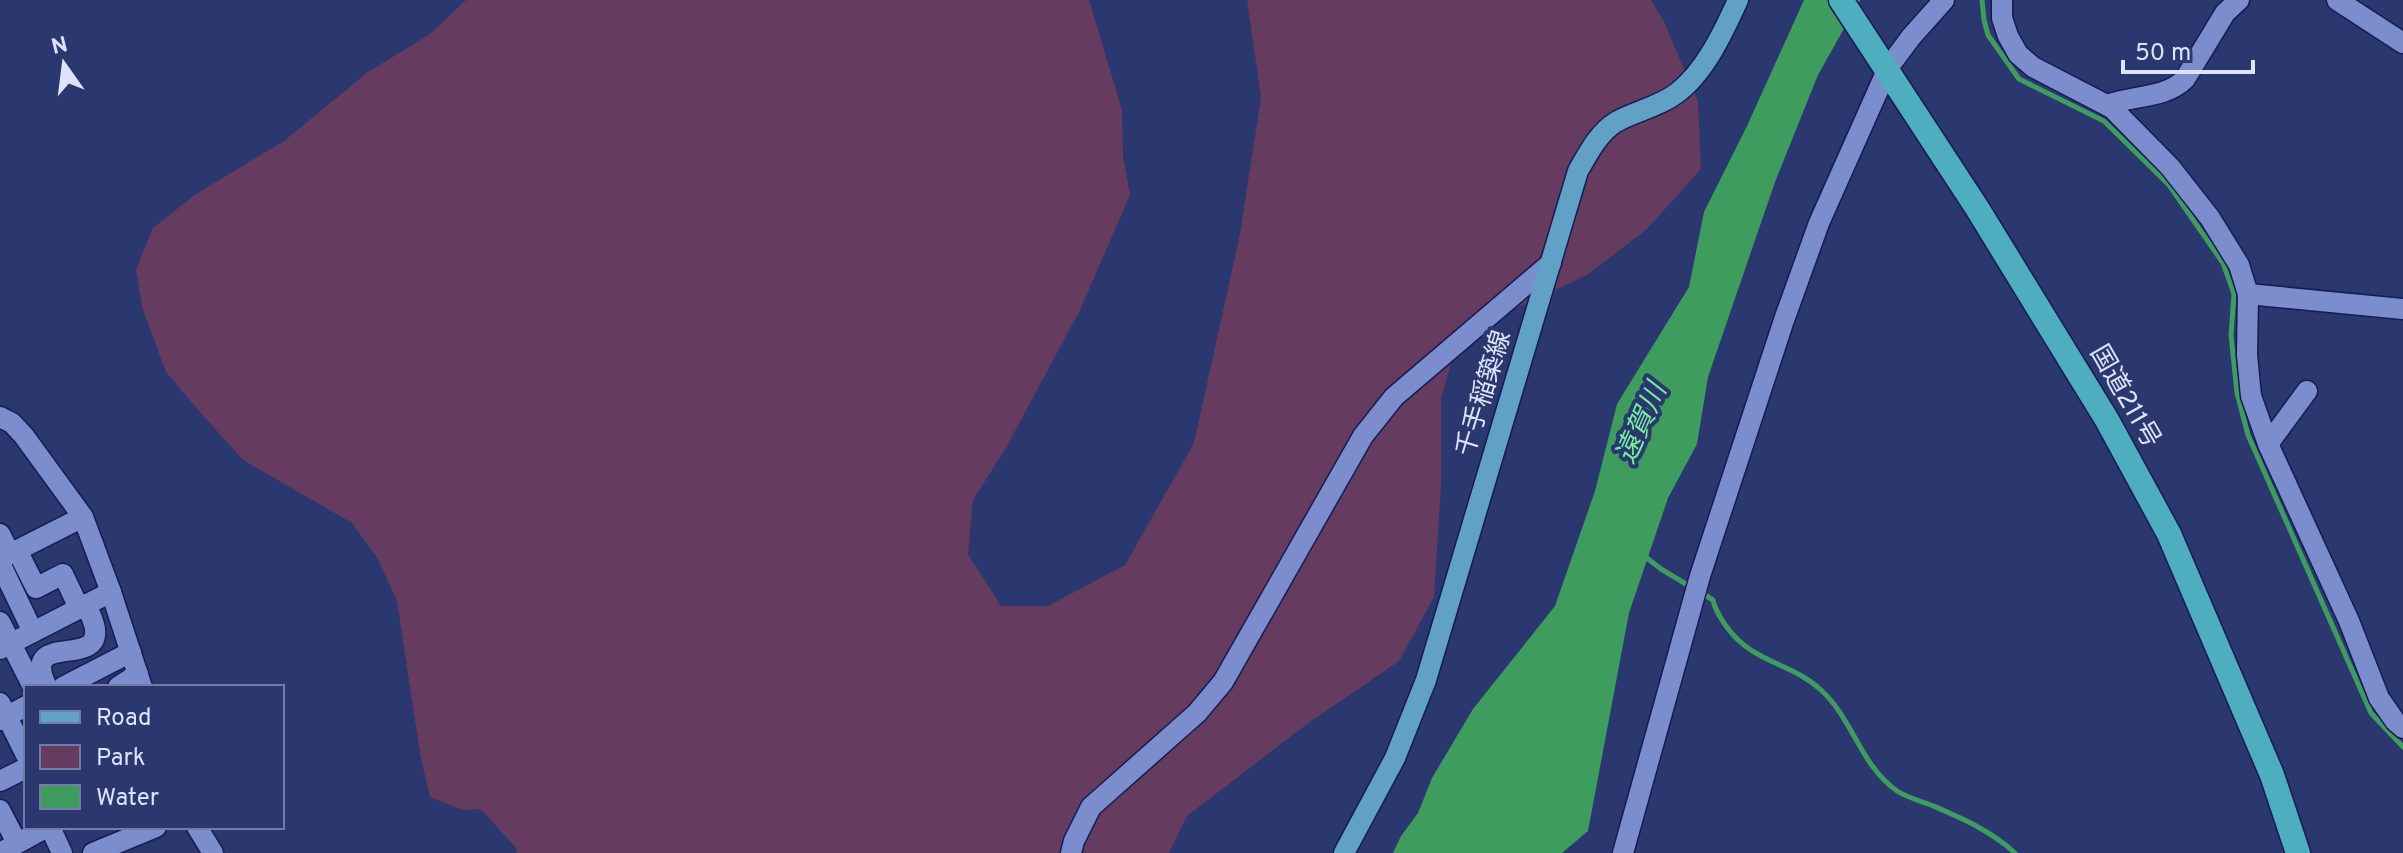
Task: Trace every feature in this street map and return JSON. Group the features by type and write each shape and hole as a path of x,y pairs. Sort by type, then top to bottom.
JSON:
{"highway":[{"name":"国道211号","path":"1841,0 1977,208 2107,420 2169,534 2272,775 2298,853"}],"main road":[{"name":"千手稲築線","path":"1344,853 1395,758 1426,680 1578,171 1594,143 1614,123 1678,93 1704,64 1738,0"}],"street":[{"path":"1623,853 1700,576 1819,223 1882,60 1911,37 1944,0"},
{"path":"2002,0 2002,18 2018,54 2033,67 2112,108 2170,167 2210,218 2239,265 2248,294 2247,355 2251,396 2268,444 2349,621 2379,698 2403,728"},
{"path":"2107,105 2177,87 2225,13 2239,0"},
{"path":"2337,0 2403,43"},
{"path":"1071,853 1091,807 1197,713 1223,682 1363,436 1378,416 1394,397 1551,263"},
{"path":"2248,294 2403,309"},
{"path":"2268,444 2307,391"},
{"path":"0,417 12,423 24,436 83,517 140,680"},
{"path":"7,557 83,517"},
{"path":"0,534 7,557 5,646 32,685"},
{"path":"7,557 36,588 63,574 95,628 91,645 83,650 56,651 45,658 41,674 46,685"},
{"path":"5,646 111,592"},
{"path":"7,608 33,632"},
{"path":"77,684 131,652"},
{"path":"24,707 2,713 24,752"},
{"path":"0,781 24,769"},
{"path":"0,810 9,848 44,829"},
{"path":"49,829 62,853"},
{"path":"93,853 116,849 152,829"},
{"path":"198,829 206,851"}],"green space":[{"path":"466,0 1089,0 1122,110 1123,156 1130,195 1080,310 1006,448 973,500 968,554 1001,606 1048,606 1125,565 1194,443 1240,234 1261,97 1247,0 1651,0 1664,22 1698,102 1701,169 1647,229 1587,275 1499,316 1454,353 1441,398 1441,486 1434,597 1399,661 1307,724 1187,816 1169,853 517,853 481,809 463,810 430,797 420,753 397,601 378,559 352,523 243,460 166,372 142,307 136,269 153,228 196,194 284,141 368,72 430,34"}],"water":[{"name":"遠賀川","path":"1804,0 1860,0 1818,75 1775,182 1708,377 1697,444 1668,498 1629,613 1588,831 1562,853 1393,853 1418,813 1432,778 1473,709 1555,606 1595,491 1617,404 1689,287 1704,212"}],"waterway":[{"path":"1982,0 1988,35 2019,79 2104,121 2169,185 2223,263 2234,294 2231,335 2237,393 2248,435 2371,713 2403,747"},
{"path":"1643,555 1691,587"},
{"path":"1700,592 1713,600 1726,626 1748,648 1821,690 1841,714 1874,768 1897,791 1975,825 2015,853"}]}
